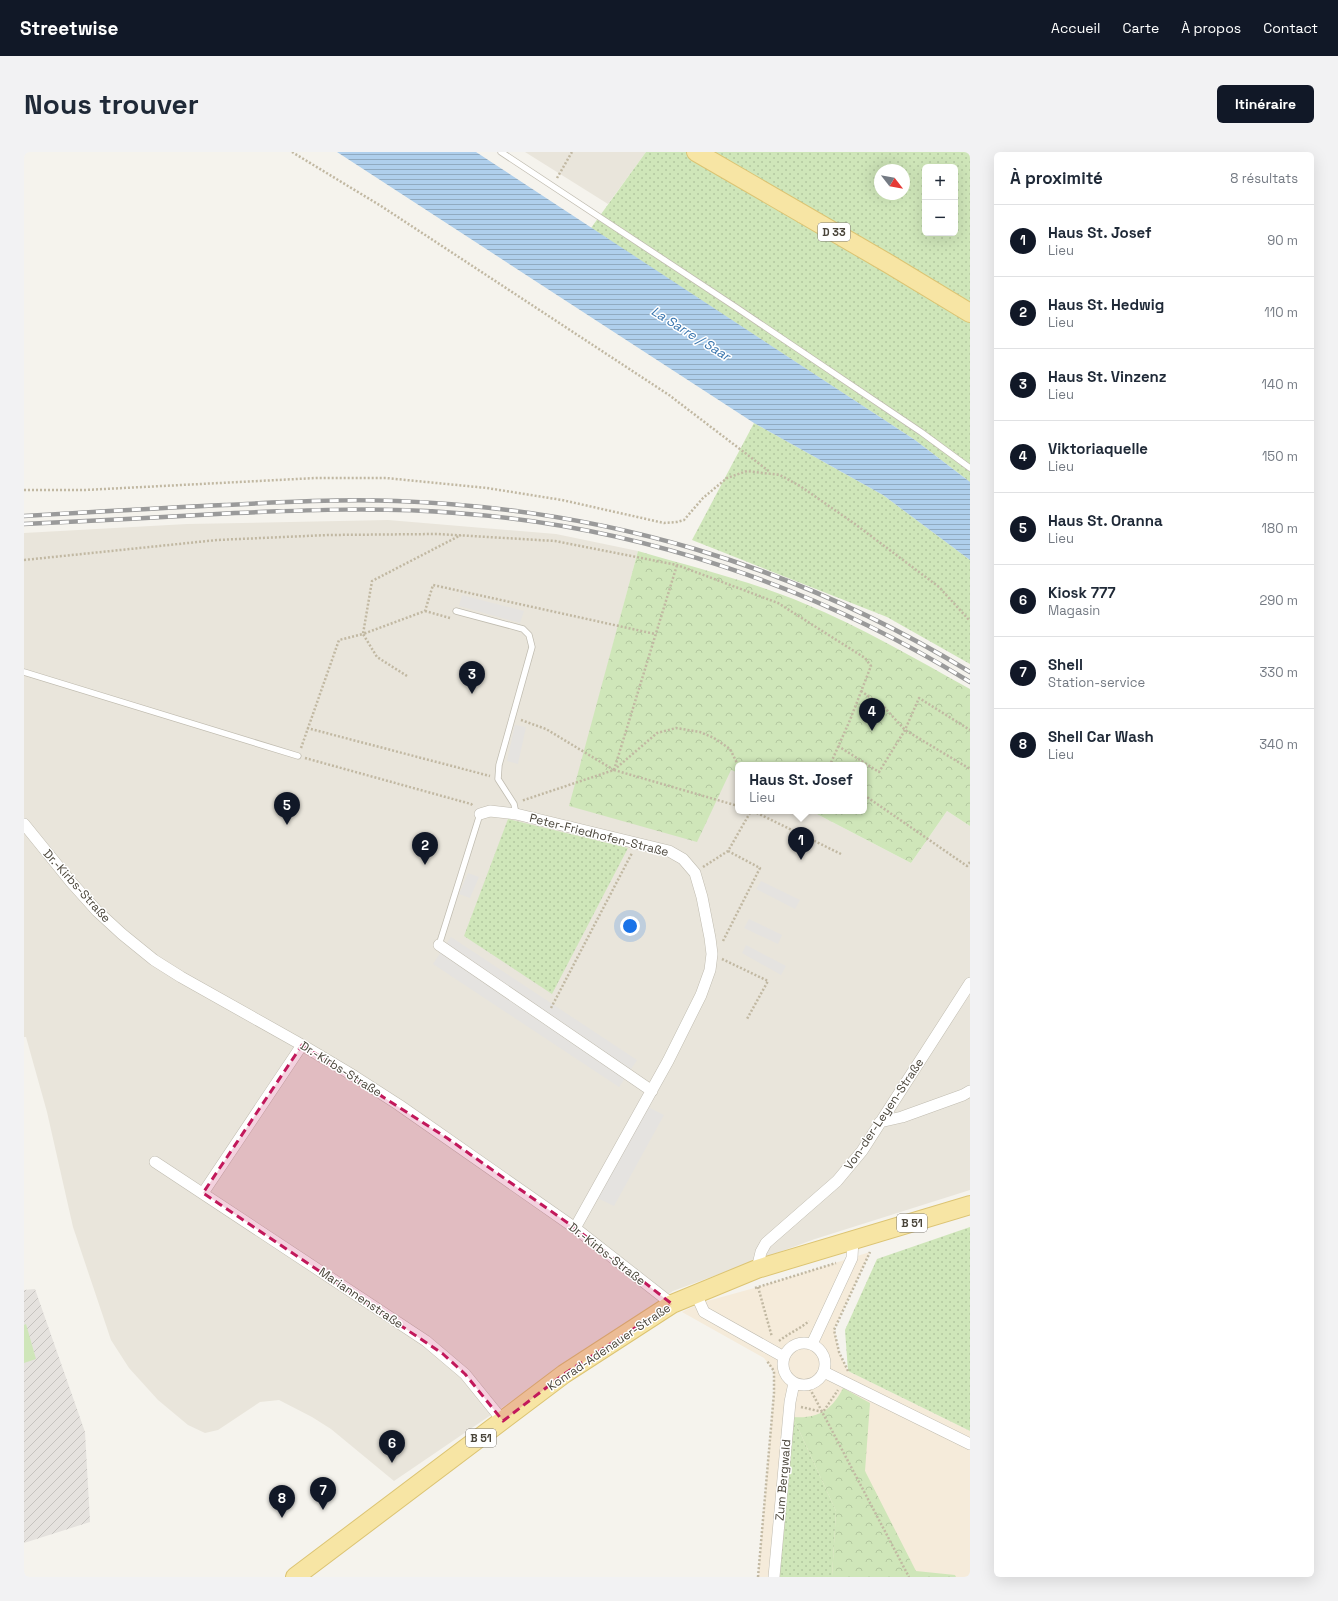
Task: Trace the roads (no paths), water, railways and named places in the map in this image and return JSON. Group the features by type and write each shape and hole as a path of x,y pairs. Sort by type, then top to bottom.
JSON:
{"main road":[{"name":"D 33","path":"696,152 889,264 970,314"},
{"name":"Konrad-Adenauer-Straße","path":"295,1577 564,1374 672,1304 698,1298 757,1269 970,1205"}],"street":[{"name":"Peter-Friedhofen-Straße","path":"480,814 490,811 515,809 669,851 683,859 695,873 702,897 714,955 701,995 652,1091 575,1228"},
{"name":"Dr.-Kirbs-Straße","path":"24,824 51,859 97,911 149,956 181,977 302,1045 399,1105 575,1228 672,1304"},
{"path":"439,945 652,1091"},
{"name":"Von-der-Leyen-Straße","path":"757,1269 761,1252 766,1243 838,1181 862,1151 970,983"},
{"path":"203,1192 302,1045"},
{"path":"880,1122 909,1115 970,1091"},
{"name":"Mariannenstraße","path":"155,1162 203,1192 420,1337 443,1354 465,1374 503,1421"},
{"path":"812,1344 852,1258 853,1239"},
{"path":"698,1298 704,1312 784,1357"},
{"path":"804,1343 812,1344 818,1347 822,1352 826,1365 824,1372 818,1381 808,1385 794,1383 785,1374 783,1369 784,1357 788,1350 795,1345 804,1343"},
{"path":"824,1372 970,1444"},
{"name":"Zum Bergwald","path":"774,1577 790,1402 794,1383"}],"lane":[{"path":"501,152 915,428 970,468"},
{"path":"456,611 523,629 529,636 532,647 499,764 498,779 515,809"},
{"path":"24,672 298,756"},
{"path":"439,945 480,814"}],"water":[{"name":"La Sarre / Saar","path":"337,152 476,152 915,440 970,482 970,560 883,495 754,423"}],"railway":[{"path":"24,516 354,500 474,506 549,516 623,530 695,549 765,573 835,601 903,634 970,672"},
{"path":"24,524 235,513 401,510 456,513 524,520 591,531 658,547 723,566 787,590 850,617 911,648 970,682"}],"place":[{"name":"Haus St. Vinzenz","path":"472,694"},
{"name":"Viktoriaquelle","path":"872,731"},
{"name":"Haus St. Oranna","path":"287,825"},
{"name":"Haus St. Josef","path":"801,860"},
{"name":"Haus St. Hedwig","path":"425,865"},
{"name":"Kiosk 777","path":"392,1463"},
{"name":"Shell","path":"323,1510"},
{"name":"Shell Car Wash","path":"282,1518"}]}
